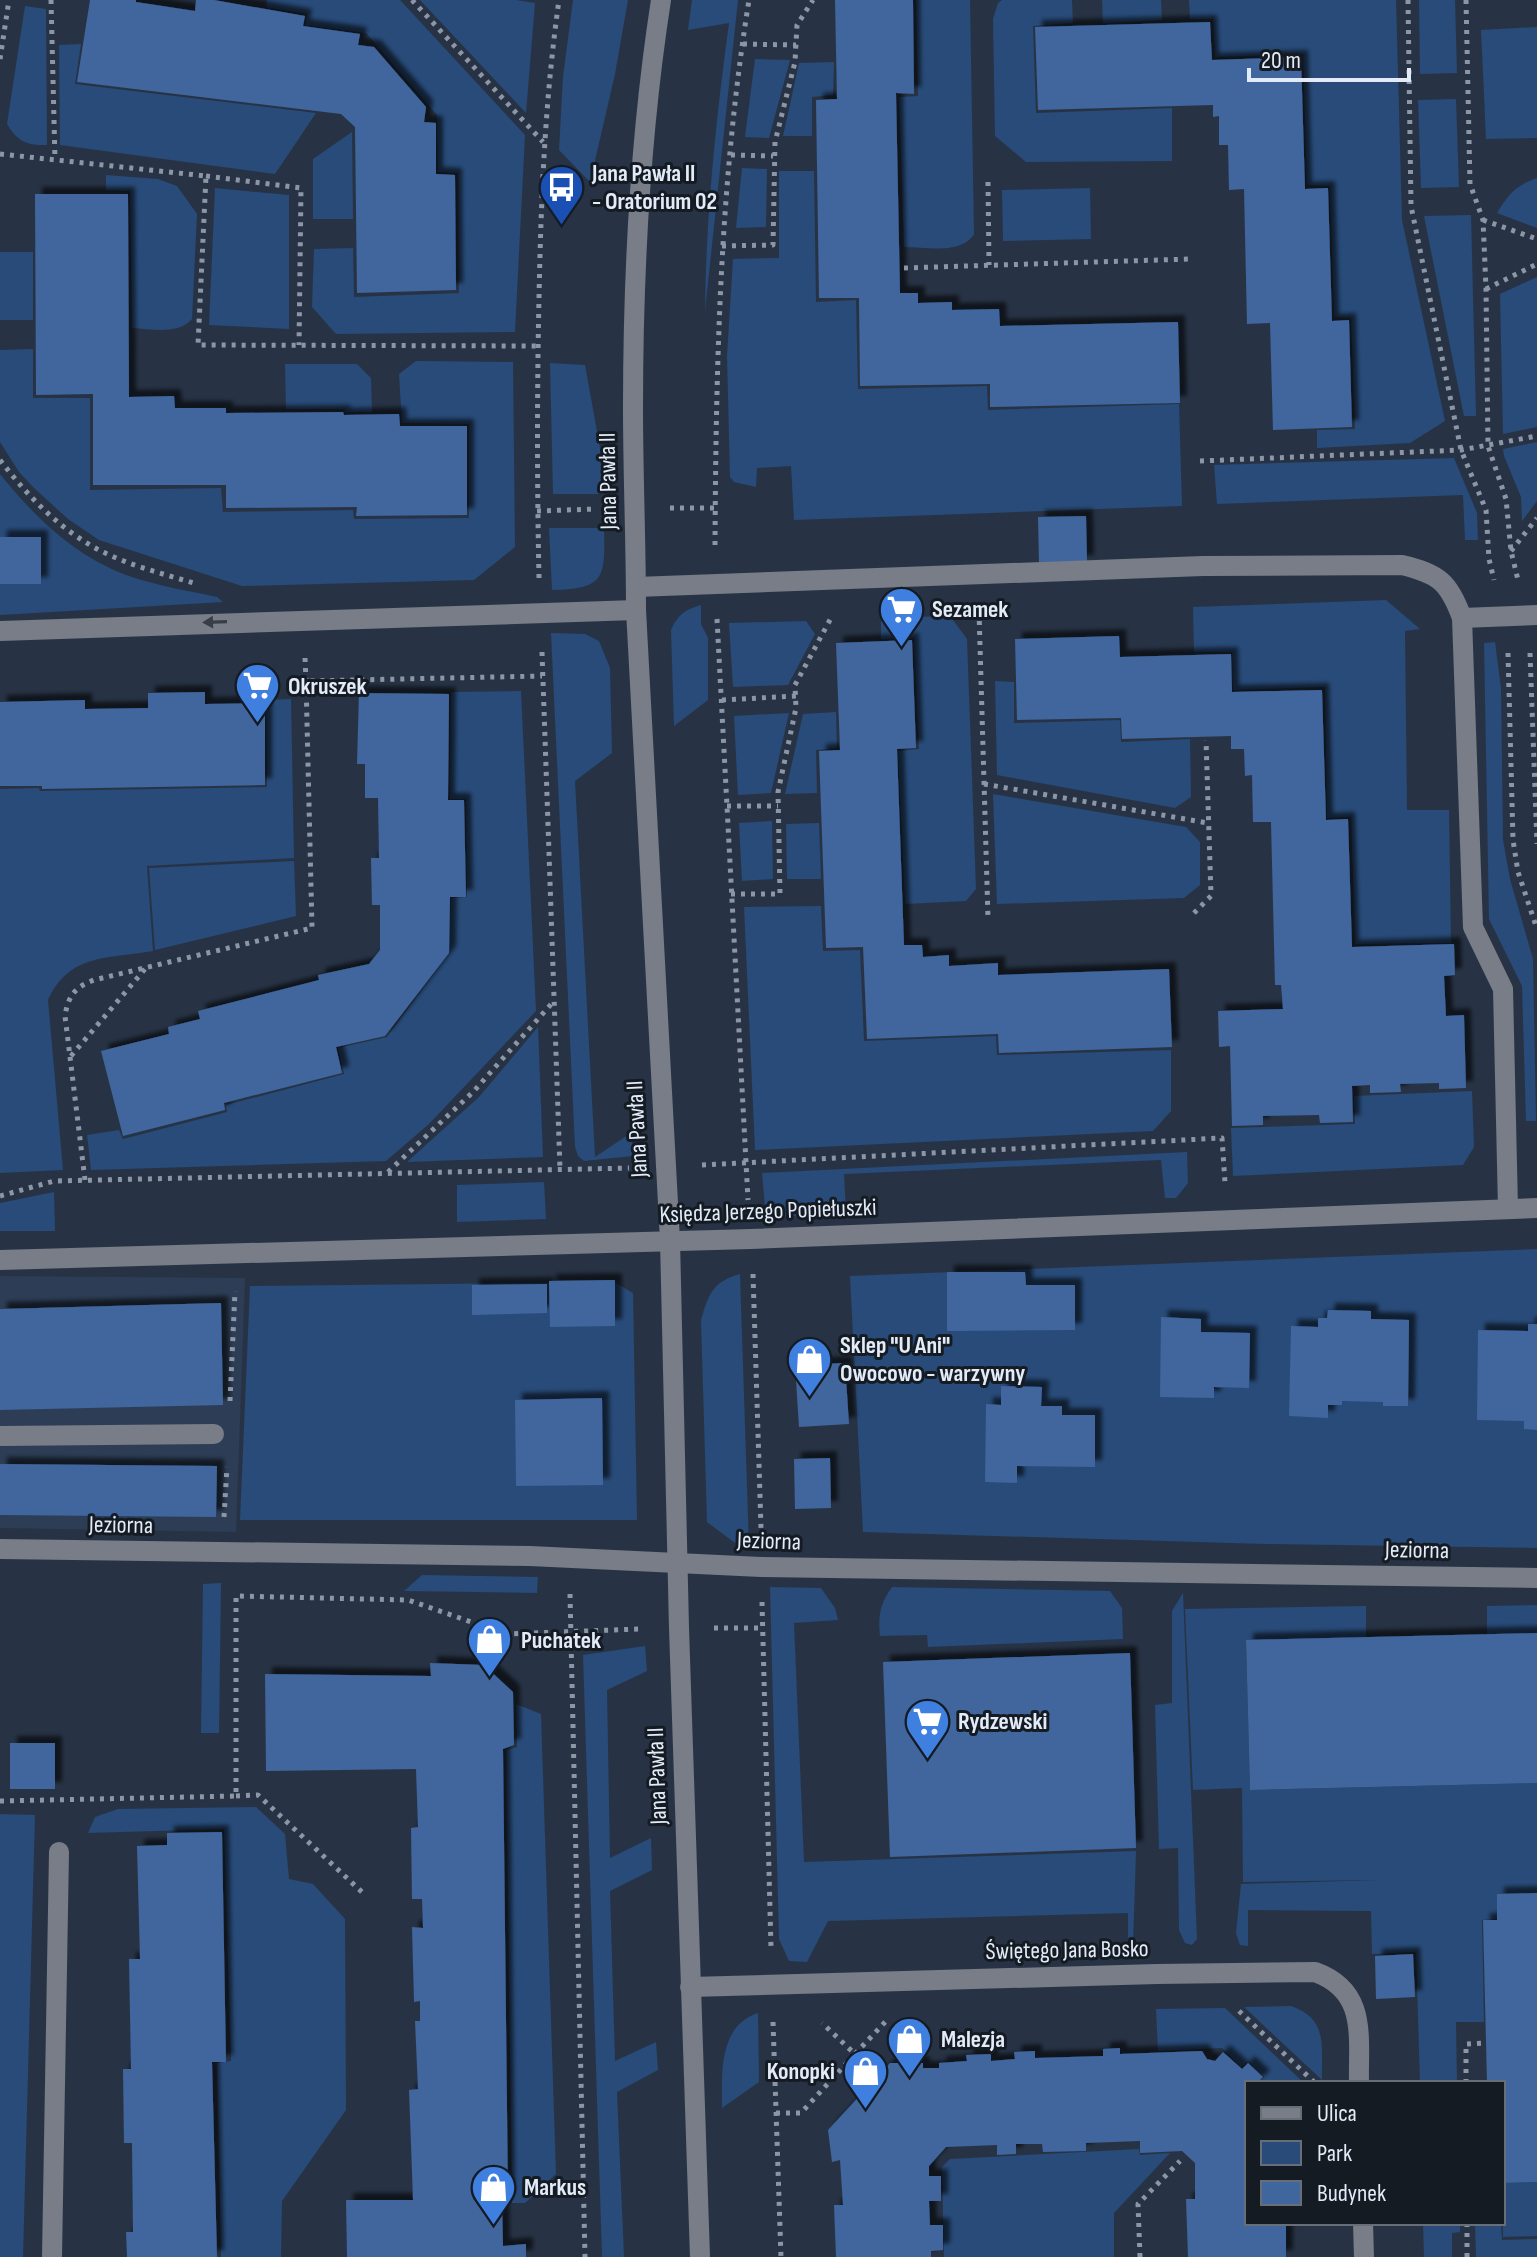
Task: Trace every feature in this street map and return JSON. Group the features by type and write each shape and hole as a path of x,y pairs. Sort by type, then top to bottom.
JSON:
{"street":[{"name":"Jana Pawła II","path":"661,0 651,65 637,240 633,407 636,610 670,1240 677,1562 700,2257"},
{"path":"636,587 1203,566 1402,565 1430,572 1453,594 1462,618 1473,927 1503,989 1508,1208"},
{"path":"0,631 636,610"},
{"path":"1462,618 1531,615"},
{"name":"Księdza Jerzego Popiełuszki","path":"0,1260 751,1239 1537,1208"},
{"path":"0,1436 214,1434"},
{"name":"Jeziorna","path":"0,1549 530,1556 761,1567 1537,1578"},
{"path":"52,2257 59,1852"},
{"name":"Świętego Jana Bosko","path":"690,1987 1315,1972 1331,1978 1347,1992 1357,2015 1359,2081"},
{"path":"1363,2225 1364,2257"}],"path":[{"path":"0,59 9,0"},
{"path":"51,0 55,160"},
{"path":"412,0 543,142"},
{"path":"722,246 773,245 773,156 795,62 797,25 813,0"},
{"path":"1408,0 1411,206 1461,450 1486,510 1489,559 1503,616 1509,667 1513,840 1518,872 1537,929"},
{"path":"1466,0 1470,184 1483,220 1488,446 1506,499 1511,551 1531,615 1537,844"},
{"path":"743,44 796,45"},
{"path":"0,154 301,188 299,345"},
{"path":"731,155 773,156"},
{"path":"206,176 198,345 538,346"},
{"path":"988,182 989,265"},
{"path":"1483,220 1537,239"},
{"path":"904,268 1190,259"},
{"path":"1486,289 1537,264"},
{"path":"1200,461 1461,450 1537,436"},
{"path":"0,460 29,497 63,527 97,549 204,586"},
{"path":"1511,551 1537,518"},
{"path":"978,574 988,918"},
{"path":"731,894 780,894 778,792 796,708 795,685 835,612"},
{"path":"85,1180 65,1016 73,991 94,980 312,928 306,681 542,676"},
{"path":"722,700 796,696"},
{"path":"1194,913 1211,896 1206,740"},
{"path":"984,784 1208,823"},
{"path":"727,806 778,806"},
{"path":"70,1056 147,968"},
{"path":"387,1173 473,1092 554,1001"},
{"path":"781,2257 751,1239 745,1161 1222,1138 1223,1183 1239,1182"},
{"path":"0,1196 54,1181 560,1169"},
{"path":"230,1405 237,1254"},
{"path":"224,1523 227,1464"},
{"path":"570,1583 585,2257"},
{"path":"236,1796 236,1596 408,1600 506,1634 571,1631"},
{"path":"0,1801 258,1795 363,1893"},
{"path":"1238,2009 1313,2081"},
{"path":"776,2113 801,2113 888,2019"},
{"path":"820,2021 855,2054"},
{"path":"1466,2081 1466,2044 1484,2043"},
{"path":"1140,2257 1138,2204 1180,2161"},
{"path":"1467,2225 1467,2257"}],"shaded area":[{"path":"0,1276 245,1278 236,1532 0,1528"}],"green space":[{"path":"267,0 400,0 525,135 515,332 336,334 312,307 314,249 353,248 354,297 459,293 458,173 438,172 437,115 366,33 305,25 307,14 266,7"},
{"path":"420,0 516,0 535,3 526,113"},
{"path":"573,0 628,0 590,182 559,150 563,77"},
{"path":"692,0 738,0 705,311 712,167 729,23 688,30"},
{"path":"916,0 970,0 974,234 968,241 952,247 904,247 899,97 918,96"},
{"path":"1002,0 1072,0 1073,23 1033,26 1036,113 1172,108 1172,161 1026,162 995,136 993,19"},
{"path":"1102,0 1161,0 1162,20 1103,23"},
{"path":"1189,0 1396,0 1402,220 1445,421 1410,443 1317,448 1317,430 1355,429 1351,318 1334,317 1330,186 1307,185 1303,54 1215,57 1213,19 1190,19"},
{"path":"1419,0 1455,0 1457,73 1420,74"},
{"path":"25,6 46,9 47,145 23,141 7,124"},
{"path":"1537,27 1537,138 1486,139 1481,30"},
{"path":"81,44 75,84 316,113 275,174 60,145 59,45"},
{"path":"755,59 790,60 769,138 745,137"},
{"path":"834,62 833,95 812,97 812,136 783,136 799,63"},
{"path":"1456,99 1459,187 1421,188 1418,100"},
{"path":"352,132 353,219 313,219 313,159"},
{"path":"742,168 767,169 766,227 736,228"},
{"path":"779,171 814,171 816,302 856,300 858,389 987,386 988,410 1179,404 1182,506 794,520 791,466 757,468 756,487 734,482 730,477 727,356 733,259 779,258"},
{"path":"106,175 158,179 177,186 197,214 192,319 186,324 164,330 132,328 130,191 106,190"},
{"path":"1537,178 1537,228 1497,213 1513,191"},
{"path":"215,188 289,195 289,329 209,325"},
{"path":"1090,188 1091,239 1003,241 1002,190"},
{"path":"1471,215 1476,416 1464,416 1424,216"},
{"path":"0,252 33,252 33,320 0,320"},
{"path":"1537,277 1537,427 1503,434 1500,294"},
{"path":"33,349 33,398 90,398 90,490 221,488 223,512 353,510 354,519 469,518 469,424 402,423 399,374 416,361 513,362 515,547 474,580 242,586 99,540 68,519 34,488 19,472 0,442 0,350"},
{"path":"550,363 585,365 602,459 604,494 553,494"},
{"path":"285,364 357,364 371,378 372,412 286,409"},
{"path":"1537,442 1537,501 1522,521 1521,497 1503,449"},
{"path":"1454,458 1477,513 1478,540 1465,540 1463,495 1217,504 1214,465"},
{"path":"0,474 43,521 94,560 132,577 217,597 223,602 0,615"},
{"path":"549,528 604,528 604,558 599,577 583,587 552,590"},
{"path":"1386,600 1420,629 1405,631 1407,810 1449,810 1451,943 1355,944 1351,817 1327,818 1325,687 1233,690 1232,652 1194,652 1193,607"},
{"path":"701,605 701,624 708,638 708,700 674,726 671,630 682,614"},
{"path":"950,616 967,639 976,889 966,901 905,904 898,751 919,749 914,638 881,639 881,618"},
{"path":"806,621 815,634 788,685 733,687 729,623"},
{"path":"551,633 585,634 599,641 610,668 612,753 575,781 595,1157 631,1133 633,1156 584,1161 575,1147"},
{"path":"1495,642 1501,688 1503,840 1510,879 1533,959 1536,1121 1526,1121 1522,986 1489,919 1484,643"},
{"path":"995,681 1014,682 1014,723 1120,720 1121,742 1190,739 1191,797 1175,808 997,775"},
{"path":"521,691 536,1011 429,1124 386,1161 91,1170 87,1135 119,1130 123,1139 227,1112 226,1105 344,1074 338,1048 387,1037 449,953 451,898 467,897 466,799 450,799 451,692"},
{"path":"291,699 294,858 147,866 153,951 105,958 79,966 67,974 48,1000 63,1170 0,1173 0,789 267,787 266,700"},
{"path":"836,712 837,748 816,750 817,793 785,794 803,714"},
{"path":"789,713 771,793 738,795 734,716"},
{"path":"993,794 1186,827 1200,842 1200,885 1184,898 997,904"},
{"path":"772,821 773,879 742,881 739,823"},
{"path":"819,823 821,879 787,879 786,824"},
{"path":"294,861 296,916 155,950 149,868"},
{"path":"821,906 823,951 860,950 864,1041 996,1036 997,1055 1171,1050 1171,1111 1153,1131 755,1150 744,907"},
{"path":"538,1027 543,1157 407,1162 479,1097"},
{"path":"1472,1091 1474,1147 1463,1165 1233,1176 1231,1128 1355,1124 1354,1096"},
{"path":"1187,1152 1188,1183 1176,1198 1165,1198 1161,1160 844,1174 846,1213 766,1218 762,1173"},
{"path":"544,1182 546,1219 457,1222 457,1185"},
{"path":"54,1192 55,1231 0,1231 0,1203"},
{"path":"1537,1249 1537,1548 1265,1544 863,1532 850,1276"},
{"path":"740,1274 749,1547 735,1543 707,1522 701,1320 713,1290"},
{"path":"614,1282 633,1293 637,1520 240,1520 250,1286"},
{"path":"422,1575 538,1577 537,1593 404,1591"},
{"path":"221,1583 219,1733 201,1733 203,1584"},
{"path":"770,1587 821,1588 835,1608 838,1620 794,1623 804,1862 1136,1851 1133,1945 1128,1954 1128,1913 828,1921 807,1962 789,1961 779,1939"},
{"path":"892,1587 1110,1591 1122,1608 1123,1639 928,1647 927,1635 880,1636 881,1610"},
{"path":"1183,1593 1197,1939 1192,1945 1185,1943 1179,1930 1178,1848 1159,1849 1155,1705 1172,1703 1172,1611"},
{"path":"1537,1605 1537,1633 1487,1634 1487,1606"},
{"path":"1366,1606 1366,1637 1246,1641 1250,1790 1537,1783 1537,1893 1497,1894 1497,1919 1482,1920 1484,2022 1456,2022 1457,2081 1420,2081 1416,1952 1372,1954 1371,1911 1248,1910 1248,1946 1240,1945 1236,1933 1241,1884 1377,1880 1243,1882 1242,1788 1193,1790 1185,1609"},
{"path":"645,1646 647,1671 607,1690 610,1858 651,1838 652,1870 610,1891 615,2061 656,2042 658,2070 617,2092 624,2257 602,2257 583,1655"},
{"path":"516,1704 541,1714 556,2174 525,2203 512,2203 506,1750 517,1747"},
{"path":"256,1807 285,1834 289,1879 313,1884 345,1919 346,2110 282,2201 281,2257 221,2257 217,2063 231,2061 224,1829 88,1833 95,1817 118,1809"},
{"path":"0,1814 35,1815 23,2257 0,2257"},
{"path":"1291,2006 1312,2018 1317,2026 1322,2046 1322,2080 1244,2007"},
{"path":"1225,2008 1302,2081 1261,2081 1264,2077 1248,2062 1241,2067 1222,2048 1158,2051 1156,2009"},
{"path":"758,2013 759,2082 722,2108 723,2066 729,2040 745,2019"},
{"path":"1139,2149 1140,2155 1170,2153 1114,2213 1114,2257 944,2257 942,2167 950,2159"},
{"path":"1537,2182 1537,2236 1503,2237 1505,2183"},
{"path":"1423,2225 1460,2225 1460,2232 1452,2233 1452,2257 1424,2257"},
{"path":"1475,2225 1501,2225 1502,2240 1537,2239 1537,2257 1476,2257"}],"building":[{"path":"90,0 136,0 195,11 196,0 214,0 305,16 303,26 360,34 358,45 374,47 426,107 424,122 436,123 436,174 455,175 456,290 357,293 355,127 341,114 77,82"},
{"path":"835,0 913,0 914,94 896,93 900,293 918,293 918,303 952,302 952,310 999,309 1000,326 1178,322 1180,403 990,407 990,384 860,386 859,298 819,298 816,100 837,99"},
{"path":"1210,22 1212,60 1301,57 1305,189 1328,188 1332,321 1349,320 1352,427 1273,430 1270,323 1247,324 1244,189 1229,190 1228,145 1219,145 1219,116 1213,117 1213,105 1038,110 1035,27"},
{"path":"35,194 128,194 129,397 174,396 175,408 226,408 226,413 399,414 400,426 467,426 467,515 356,516 357,507 226,508 226,485 93,485 93,394 36,395"},
{"path":"1086,516 1087,562 1039,563 1038,517"},
{"path":"0,537 41,537 41,584 0,584"},
{"path":"1119,636 1120,657 1231,654 1232,692 1322,690 1326,820 1348,819 1352,947 1454,944 1455,975 1444,976 1446,1016 1464,1015 1466,1088 1439,1089 1439,1083 1400,1084 1401,1092 1370,1093 1370,1085 1352,1086 1353,1122 1320,1123 1319,1115 1263,1116 1263,1125 1232,1126 1230,1046 1219,1047 1218,1011 1283,1009 1281,985 1275,985 1271,822 1253,822 1252,775 1245,776 1244,749 1231,749 1231,736 1122,739 1121,718 1017,720 1015,639"},
{"path":"912,640 916,748 897,749 904,945 922,945 923,957 949,955 949,966 998,963 998,975 1169,969 1172,1047 999,1053 998,1034 867,1039 863,947 826,948 819,751 840,750 836,643"},
{"path":"205,692 205,704 265,703 265,785 42,789 42,786 0,786 0,702 85,700 85,709 148,708 148,693"},
{"path":"359,693 449,694 448,800 464,800 466,897 450,897 449,953 385,1036 336,1047 342,1073 224,1103 225,1110 123,1136 101,1051 169,1034 168,1027 200,1019 198,1011 319,980 318,975 369,964 380,950 380,905 372,905 371,858 379,858 378,798 365,798 365,764 357,764"},
{"path":"947,1272 1025,1272 1026,1285 1075,1285 1075,1330 947,1331"},
{"path":"615,1280 615,1326 550,1327 549,1281"},
{"path":"547,1284 547,1313 472,1315 472,1285"},
{"path":"221,1303 223,1405 0,1410 0,1309"},
{"path":"1328,1310 1371,1311 1371,1319 1409,1320 1408,1406 1342,1401 1342,1405 1328,1405 1328,1418 1289,1416 1291,1326 1318,1327 1318,1318 1327,1318"},
{"path":"1161,1317 1201,1319 1201,1332 1250,1333 1249,1388 1214,1387 1214,1398 1160,1397"},
{"path":"1528,1324 1537,1324 1537,1430 1524,1429 1524,1421 1477,1420 1478,1330 1528,1331"},
{"path":"845,1363 849,1424 799,1427 795,1365"},
{"path":"1001,1386 1042,1387 1041,1406 1062,1406 1062,1415 1095,1415 1095,1467 1017,1466 1017,1483 985,1482 986,1404 1001,1405"},
{"path":"602,1398 603,1485 516,1486 515,1400"},
{"path":"830,1458 831,1508 795,1509 794,1459"},
{"path":"0,1464 217,1466 216,1517 0,1515"},
{"path":"1537,1633 1537,1783 1250,1790 1246,1640"},
{"path":"1130,1653 1136,1848 890,1857 883,1662"},
{"path":"430,1663 484,1665 513,1692 514,1745 503,1749 508,2199 502,2199 503,2246 526,2244 526,2257 347,2257 346,2200 413,2200 409,2090 418,2089 415,2021 420,2021 420,2001 414,2002 412,1927 423,1928 422,1899 412,1899 411,1828 418,1827 416,1769 266,1771 265,1674 431,1676"},
{"path":"10,1743 55,1743 55,1789 10,1789"},
{"path":"222,1832 226,2062 212,2062 217,2257 127,2257 126,2232 133,2232 132,2143 124,2143 123,2069 131,2069 129,1959 140,1959 137,1846 167,1845 167,1833"},
{"path":"1537,1893 1537,2182 1505,2183 1505,2081 1487,2081 1483,1920 1497,1920 1497,1894"},
{"path":"1413,1954 1415,1997 1376,1999 1375,1956"},
{"path":"1120,2048 1120,2054 1202,2051 1207,2059 1215,2061 1223,2052 1242,2069 1248,2063 1263,2077 1259,2081 1245,2081 1245,2225 1286,2225 1286,2257 1188,2257 1186,2199 1195,2199 1195,2163 1182,2151 1140,2153 1140,2141 1086,2143 1086,2151 1043,2152 1042,2144 1016,2144 1016,2154 997,2155 997,2145 946,2147 929,2166 929,2176 941,2176 941,2201 929,2201 930,2225 943,2225 943,2250 931,2251 931,2257 836,2257 834,2205 843,2205 840,2160 832,2162 828,2130 890,2063 923,2063 923,2068 939,2068 939,2063 967,2061 966,2055 991,2054 991,2061 1015,2059 1014,2052 1035,2051 1035,2058 1103,2056 1103,2049"}],"place":[{"name":"Jana Pawła II - Oratorium 02","path":"561,226"},
{"name":"Sezamek","path":"901,648"},
{"name":"Okruszek","path":"257,725"},
{"name":"Sklep \"U Ani\" Owocowo - warzywny","path":"809,1398"},
{"name":"Puchatek","path":"490,1679"},
{"name":"Rydzewski","path":"927,1760"},
{"name":"Malezja","path":"910,2078"},
{"name":"Konopki","path":"866,2110"},
{"name":"Markus","path":"493,2226"}]}
